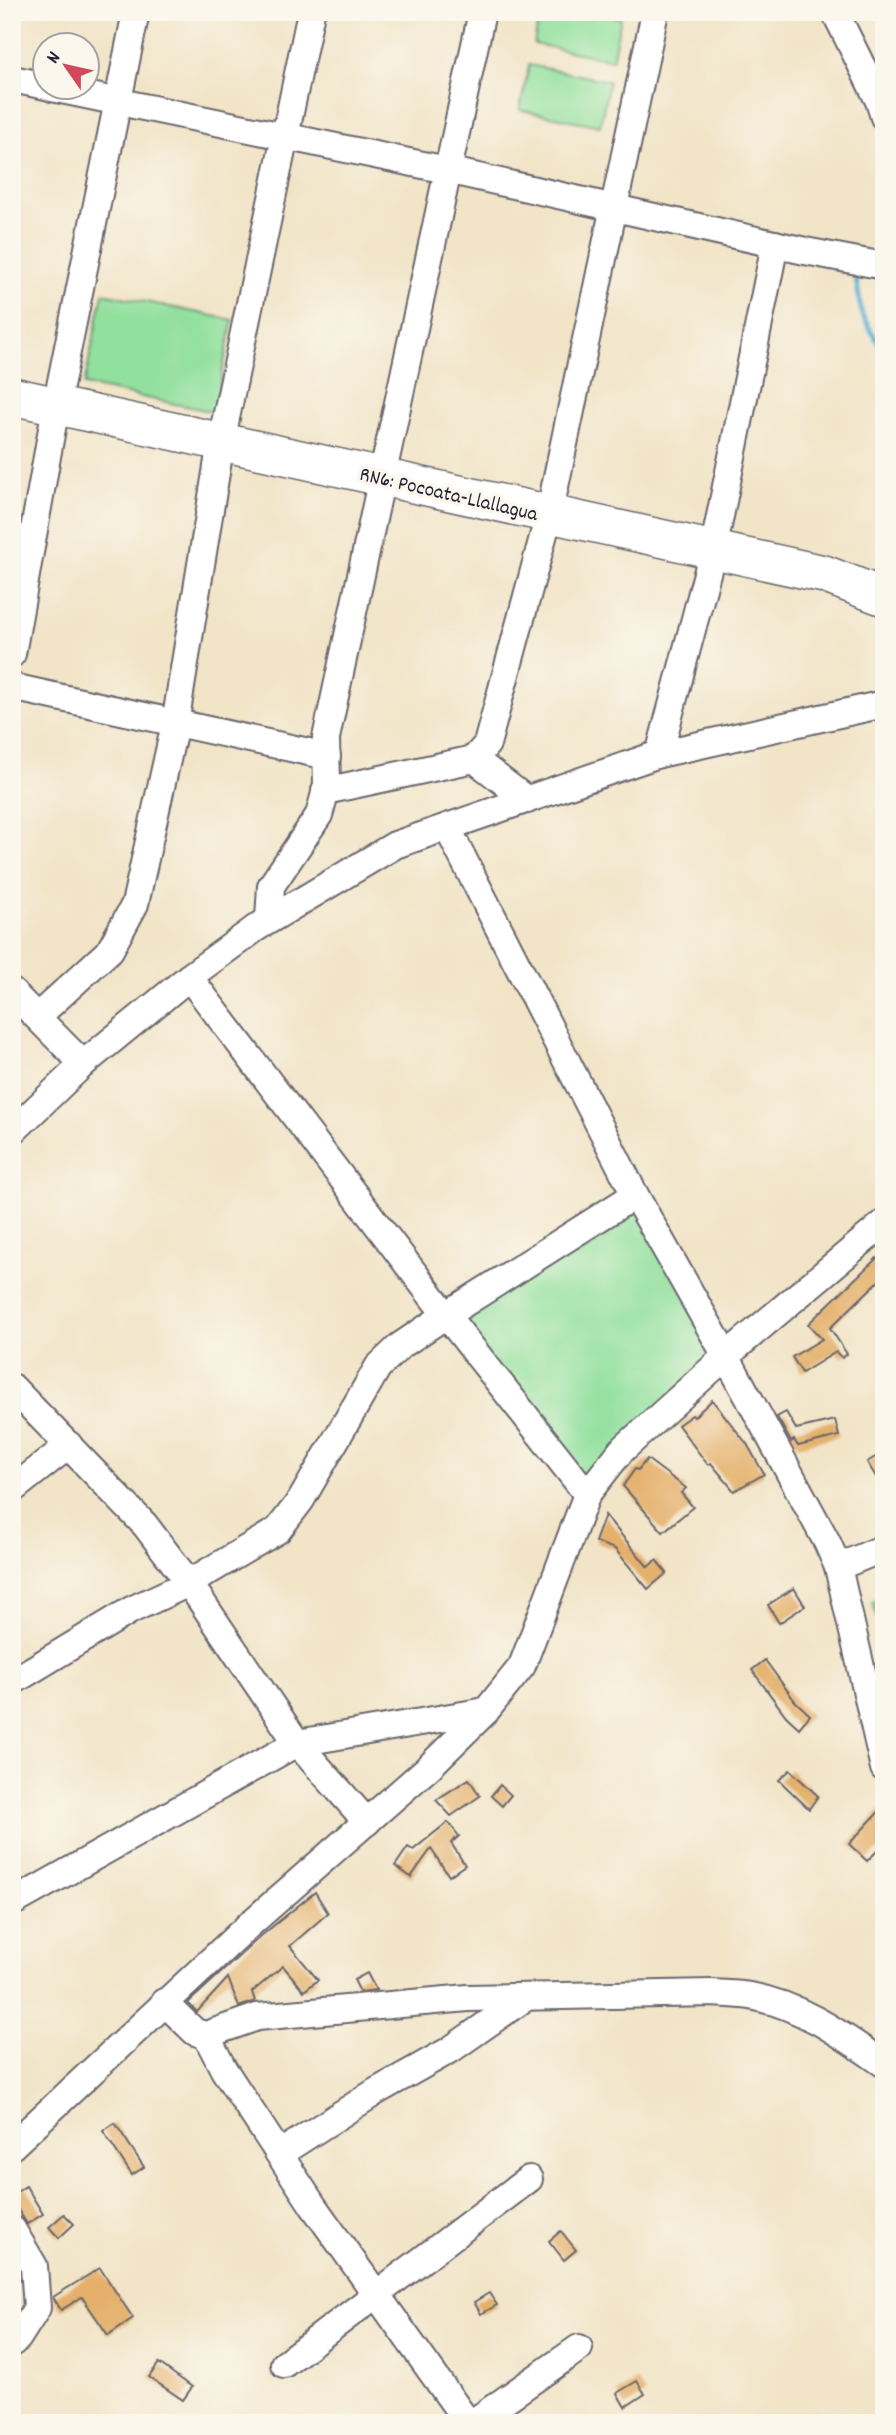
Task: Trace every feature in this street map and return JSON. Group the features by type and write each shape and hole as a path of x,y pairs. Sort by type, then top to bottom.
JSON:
{"highway":[{"name":"RN6: Pocoata-Llallagua","path":"12,396 824,574 884,597"}],"street":[{"path":"12,653 56,406 136,12"},
{"path":"38,1016 110,950 135,904 175,724 221,442 310,12"},
{"path":"269,919 271,886 319,815 326,791 327,738 482,12"},
{"path":"326,791 474,759 487,744 549,515 655,12"},
{"path":"835,12 882,106"},
{"path":"12,79 32,83"},
{"path":"102,98 285,135 884,266"},
{"path":"659,754 713,551 775,244"},
{"path":"12,687 327,756"},
{"path":"12,1132 83,1064 189,977 269,919 396,845 659,754 884,704"},
{"path":"474,759 527,800"},
{"path":"447,827 635,1195 827,1542 838,1567 884,1768"},
{"path":"189,977 446,1315 587,1494"},
{"path":"12,992 83,1064"},
{"path":"12,1682 131,1610 190,1583 278,1530 301,1500 378,1367 400,1346 635,1195"},
{"path":"12,2146 164,2002 429,1767 485,1711 522,1666 587,1494 621,1451 726,1356 884,1223"},
{"path":"12,1387 145,1525 190,1583 297,1743 367,1822"},
{"path":"12,1490 69,1446"},
{"path":"838,1567 884,1548"},
{"path":"12,1903 297,1743 485,1711"},
{"path":"164,2002 195,2032 206,2035 257,2017 468,1998 712,1993 751,1996 799,2010 833,2028 884,2064"},
{"path":"279,2154 377,2091 450,2050 526,1997"},
{"path":"206,2035 224,2070 279,2154 470,2423 579,2348"},
{"path":"284,2364 529,2179"},
{"path":"12,2229 34,2266 37,2308 12,2343"}],"green space":[{"path":"540,12 591,12 621,18 612,60 534,44"},
{"path":"529,65 609,81 600,126 520,110"},
{"path":"103,293 233,320 214,412 84,385"},
{"path":"635,1195 726,1356 587,1494 446,1316"},
{"path":"884,1597 884,1634 872,1602"}],"building":[{"path":"877,1258 884,1266 884,1276 830,1328 847,1354 842,1358 836,1352 802,1373 792,1357 822,1339 808,1324"},
{"path":"712,1400 747,1444 764,1474 734,1491 711,1463 708,1465 678,1425 692,1415 694,1417"},
{"path":"786,1412 796,1429 835,1420 839,1436 798,1446 794,1440 791,1442 777,1417"},
{"path":"884,1452 884,1490 867,1462"},
{"path":"647,1459 686,1488 681,1493 693,1507 663,1532 623,1486 635,1469 638,1470"},
{"path":"605,1515 648,1567 656,1560 667,1573 648,1589 615,1549 595,1542"},
{"path":"794,1588 805,1606 779,1623 768,1605"},
{"path":"765,1660 795,1701 810,1715 799,1728 786,1716 752,1670"},
{"path":"790,1770 818,1796 809,1809 779,1780"},
{"path":"469,1779 480,1796 451,1816 436,1800"},
{"path":"500,1785 511,1795 502,1806 491,1796"},
{"path":"884,1806 884,1844 867,1861 849,1844"},
{"path":"448,1822 459,1836 451,1843 465,1865 449,1876 431,1849 411,1877 395,1866 408,1847 413,1850"},
{"path":"315,1892 328,1913 290,1946 318,1980 304,1991 283,1966 252,1992 255,2001 239,2007 228,1978 197,2012 188,2003 261,1936"},
{"path":"367,1973 376,1990 360,1992 354,1980"},
{"path":"115,2123 144,2167 132,2175 103,2131"},
{"path":"26,2186 43,2214 27,2224 12,2200 12,2195"},
{"path":"64,2214 74,2224 59,2238 49,2227"},
{"path":"561,2231 576,2250 564,2260 549,2241"},
{"path":"100,2268 133,2318 108,2335 82,2297 61,2310 53,2297"},
{"path":"489,2293 497,2305 481,2314 474,2302"},
{"path":"159,2363 192,2387 183,2400 149,2377"},
{"path":"637,2381 645,2394 625,2407 617,2393"}],"waterway":[{"path":"856,279 862,315 884,352"}]}
